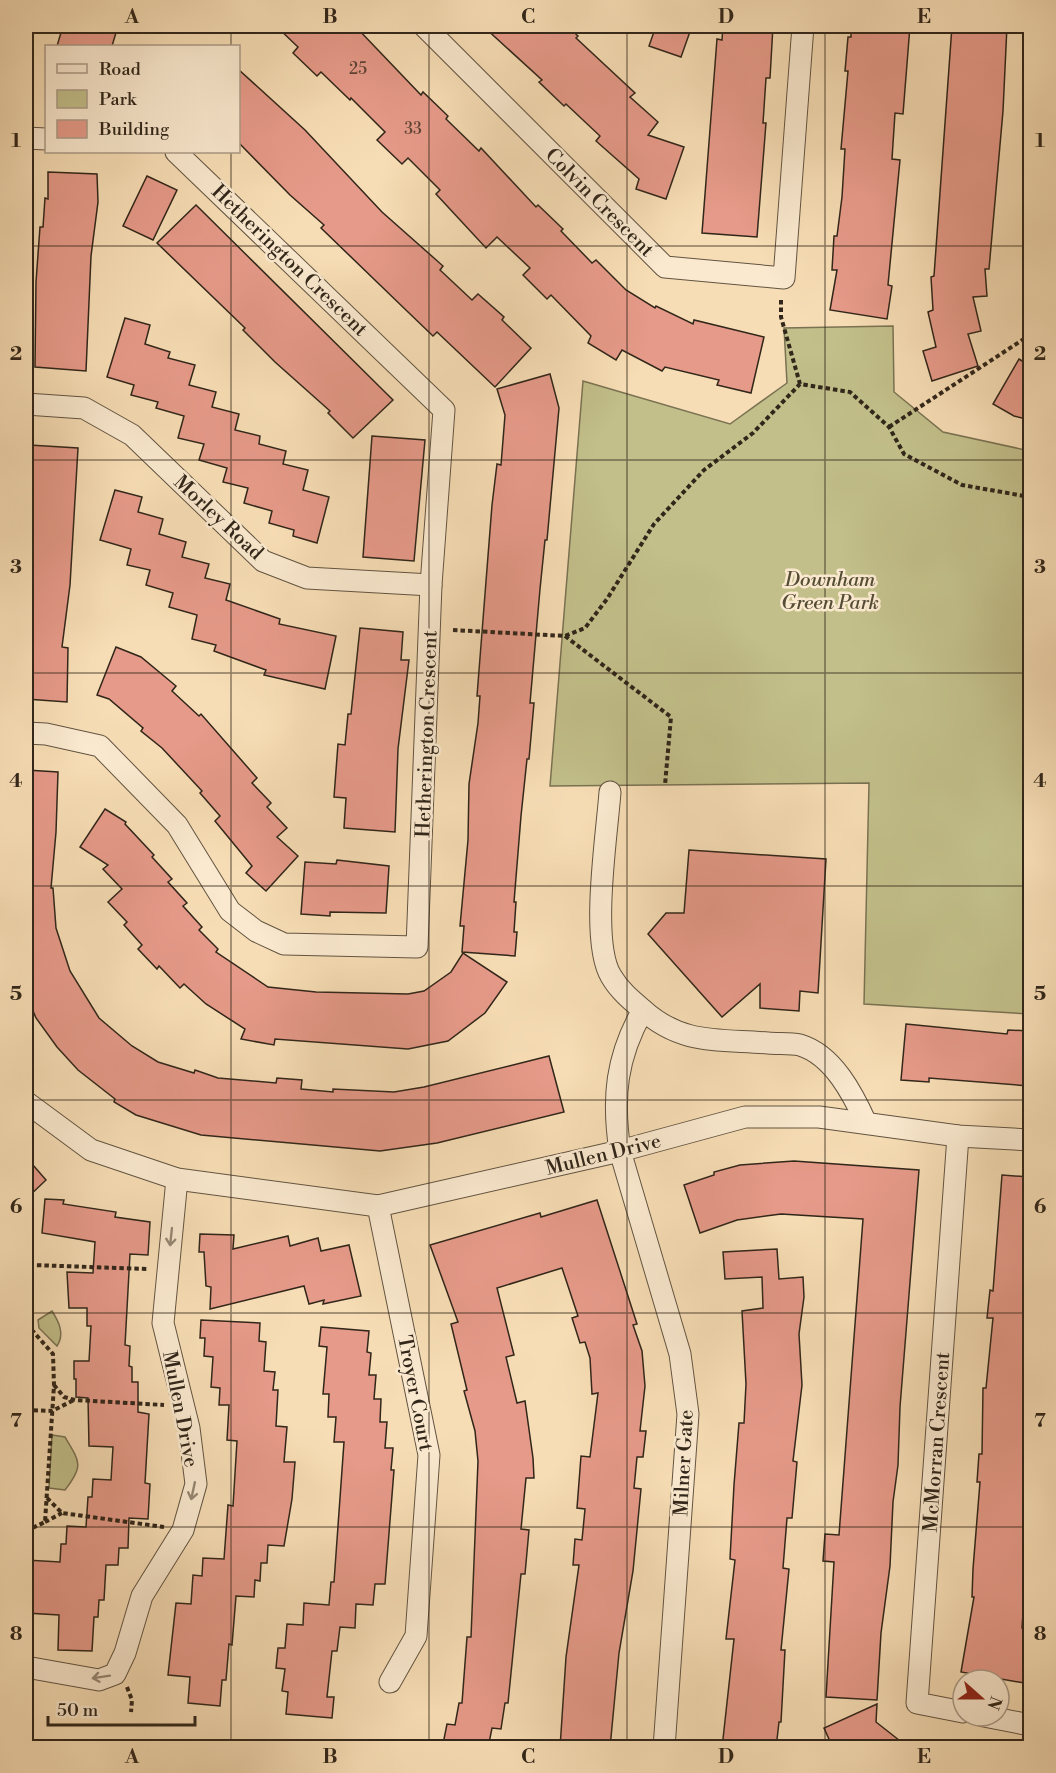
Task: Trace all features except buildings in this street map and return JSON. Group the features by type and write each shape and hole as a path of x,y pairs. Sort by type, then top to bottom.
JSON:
{"street":[{"name":"Colvin Crescent","path":"424,26 665,267 784,278 803,26"},
{"path":"26,138 45,139"},
{"name":"Hetherington Crescent","path":"26,733 46,734 100,746 177,825 230,911 256,931 284,944 417,947 431,585 444,410 177,153"},
{"name":"Morley Road","path":"26,404 84,408 132,435 263,561 306,578 431,585"},
{"path":"610,792 601,949 610,975 624,994 662,1027 692,1037 800,1045 818,1055 837,1074 852,1093 866,1123"},
{"name":"Milner Gate","path":"643,1010 621,1057 615,1119 620,1151 680,1354 688,1414 664,1748"},
{"name":"Mullen Drive","path":"26,1102 91,1150 177,1179 378,1206 620,1151 745,1117 819,1117 958,1136 1030,1140"},
{"name":"McMorran Crescent","path":"951,1710 917,1703 958,1136"},
{"name":"Mullen Drive","path":"26,1667 99,1680 115,1674 142,1596 183,1530 195,1484 184,1406 163,1323 177,1179"},
{"name":"Troyer Court","path":"378,1206 429,1455 416,1636 390,1683"},
{"path":"1011,1721 1030,1725"}],"path":[{"path":"781,300 781,317 800,384"},
{"path":"889,427 1030,334"},
{"path":"800,384 850,392 889,427 904,454 962,485 1030,497"},
{"path":"453,630 565,636 585,628 654,524 704,470 753,433 800,384"},
{"path":"565,636 671,717 665,785"},
{"path":"26,1214 31,1215 32,1264 28,1329 52,1354 54,1385 45,1522"},
{"path":"32,1264 167,1271"},
{"path":"54,1385 64,1397 75,1400 184,1406"},
{"path":"26,1410 52,1411 75,1400"},
{"path":"46,1497 62,1513"},
{"path":"26,1531 62,1513 183,1530"}],"green space":[{"name":"Downham Green Park","path":"893,326 894,392 943,432 1030,451 1030,1014 864,1004 869,783 550,786 583,381 730,424 787,383 784,328"},
{"path":"52,1311 61,1333 57,1346 39,1328 38,1320"},
{"path":"52,1435 65,1437 77,1458 75,1475 65,1490 49,1488"}]}
